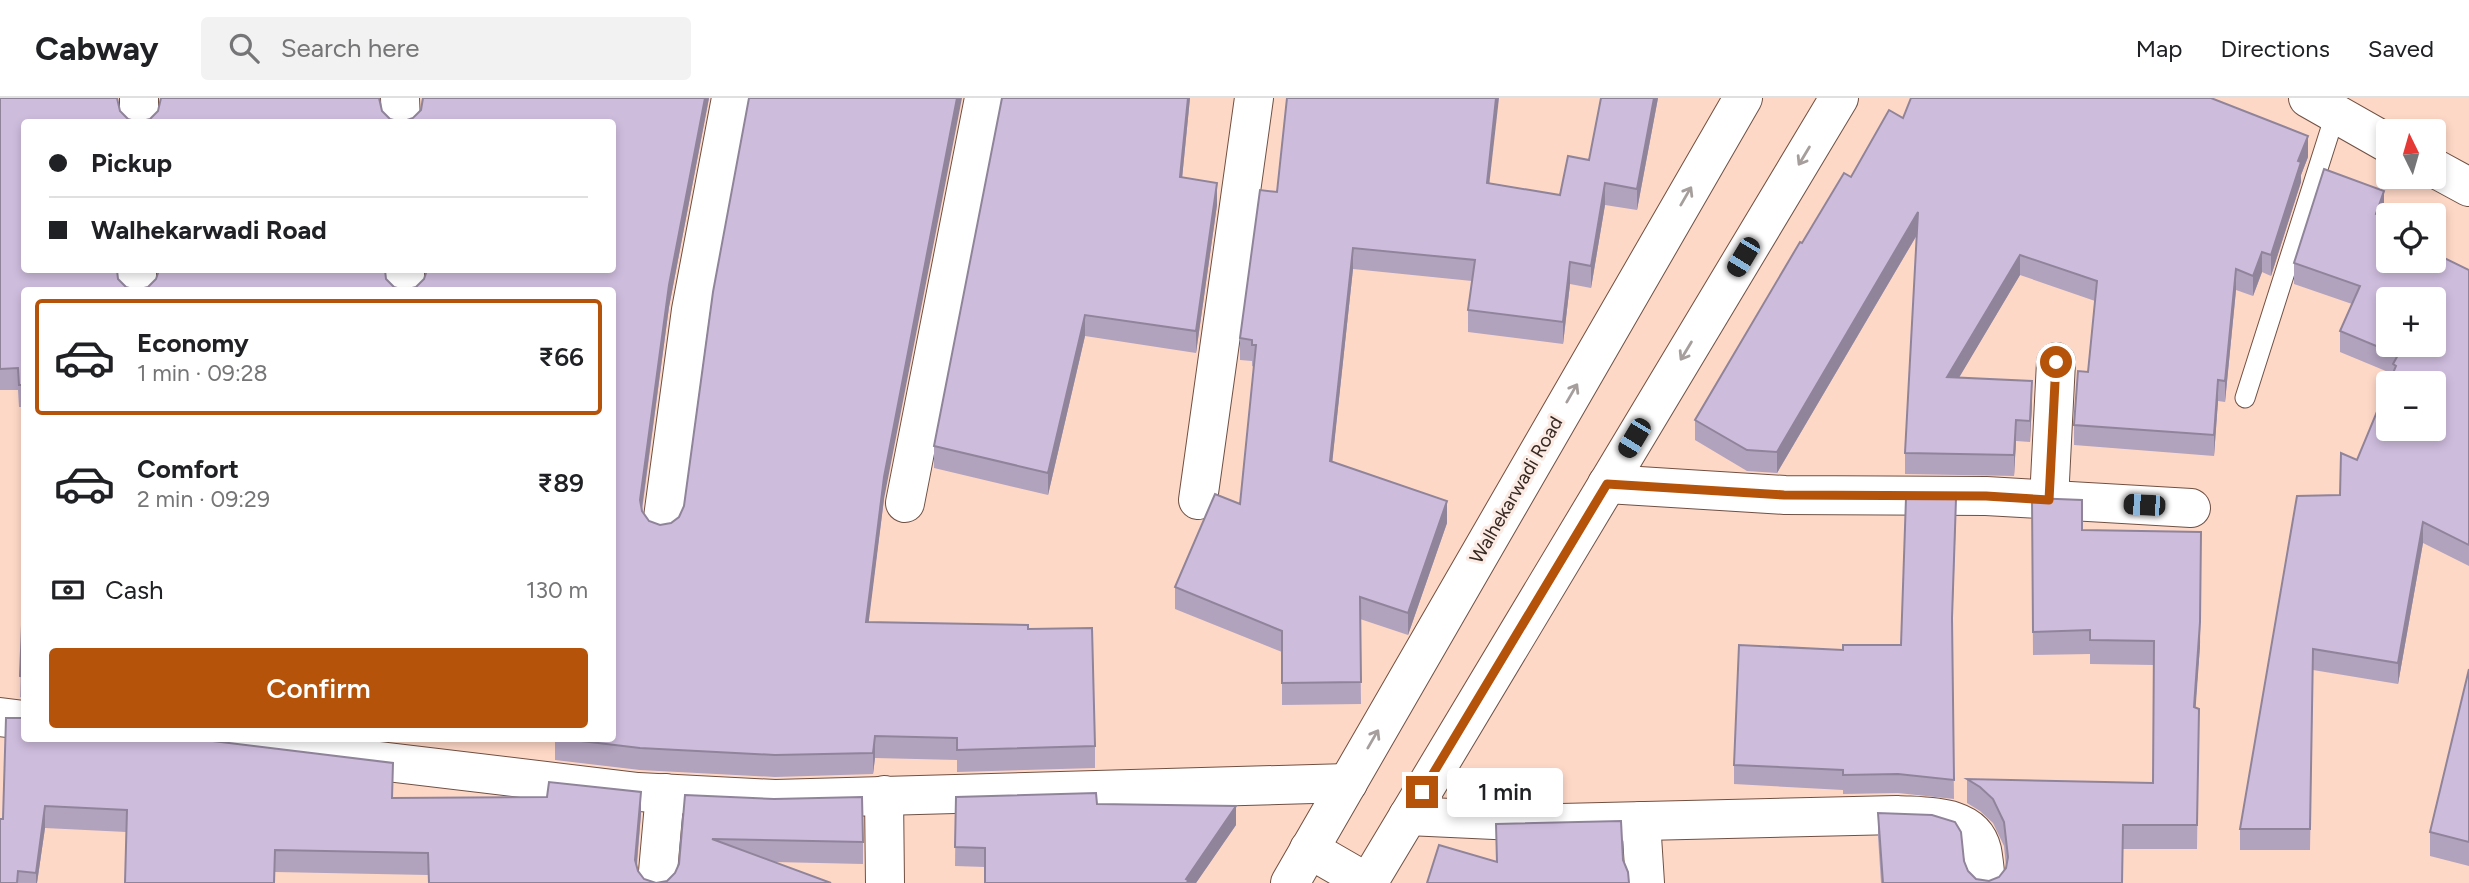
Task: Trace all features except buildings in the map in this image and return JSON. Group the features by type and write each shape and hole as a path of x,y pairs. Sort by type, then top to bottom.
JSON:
{"street":[{"path":"139,98 139,119"},
{"path":"400,98 401,119"},
{"path":"662,525 691,310 731,98"},
{"path":"905,503 984,98"},
{"path":"1198,500 1254,98"},
{"name":"Walhekarwadi Road","path":"1290,883 1743,98"},
{"path":"1309,849 1368,883 1839,98"},
{"path":"2321,106 2376,137"},
{"path":"2446,175 2469,187"},
{"path":"2049,500 2056,362"},
{"path":"1607,484 1784,495 1986,496 2192,508"},
{"path":"0,717 21,720"},
{"path":"219,742 638,792 775,799 1348,783"},
{"path":"657,883 666,793"},
{"path":"884,795 885,883"},
{"path":"1408,816 1561,823 1897,815 1942,818 1968,826 1982,847 1986,883"},
{"path":"1641,821 1645,883"}],"lane":[{"path":"2245,398 2321,106"}],"route":[{"path":"1422,792 1607,484 1784,495 1986,496 2049,500 2056,362"}]}
